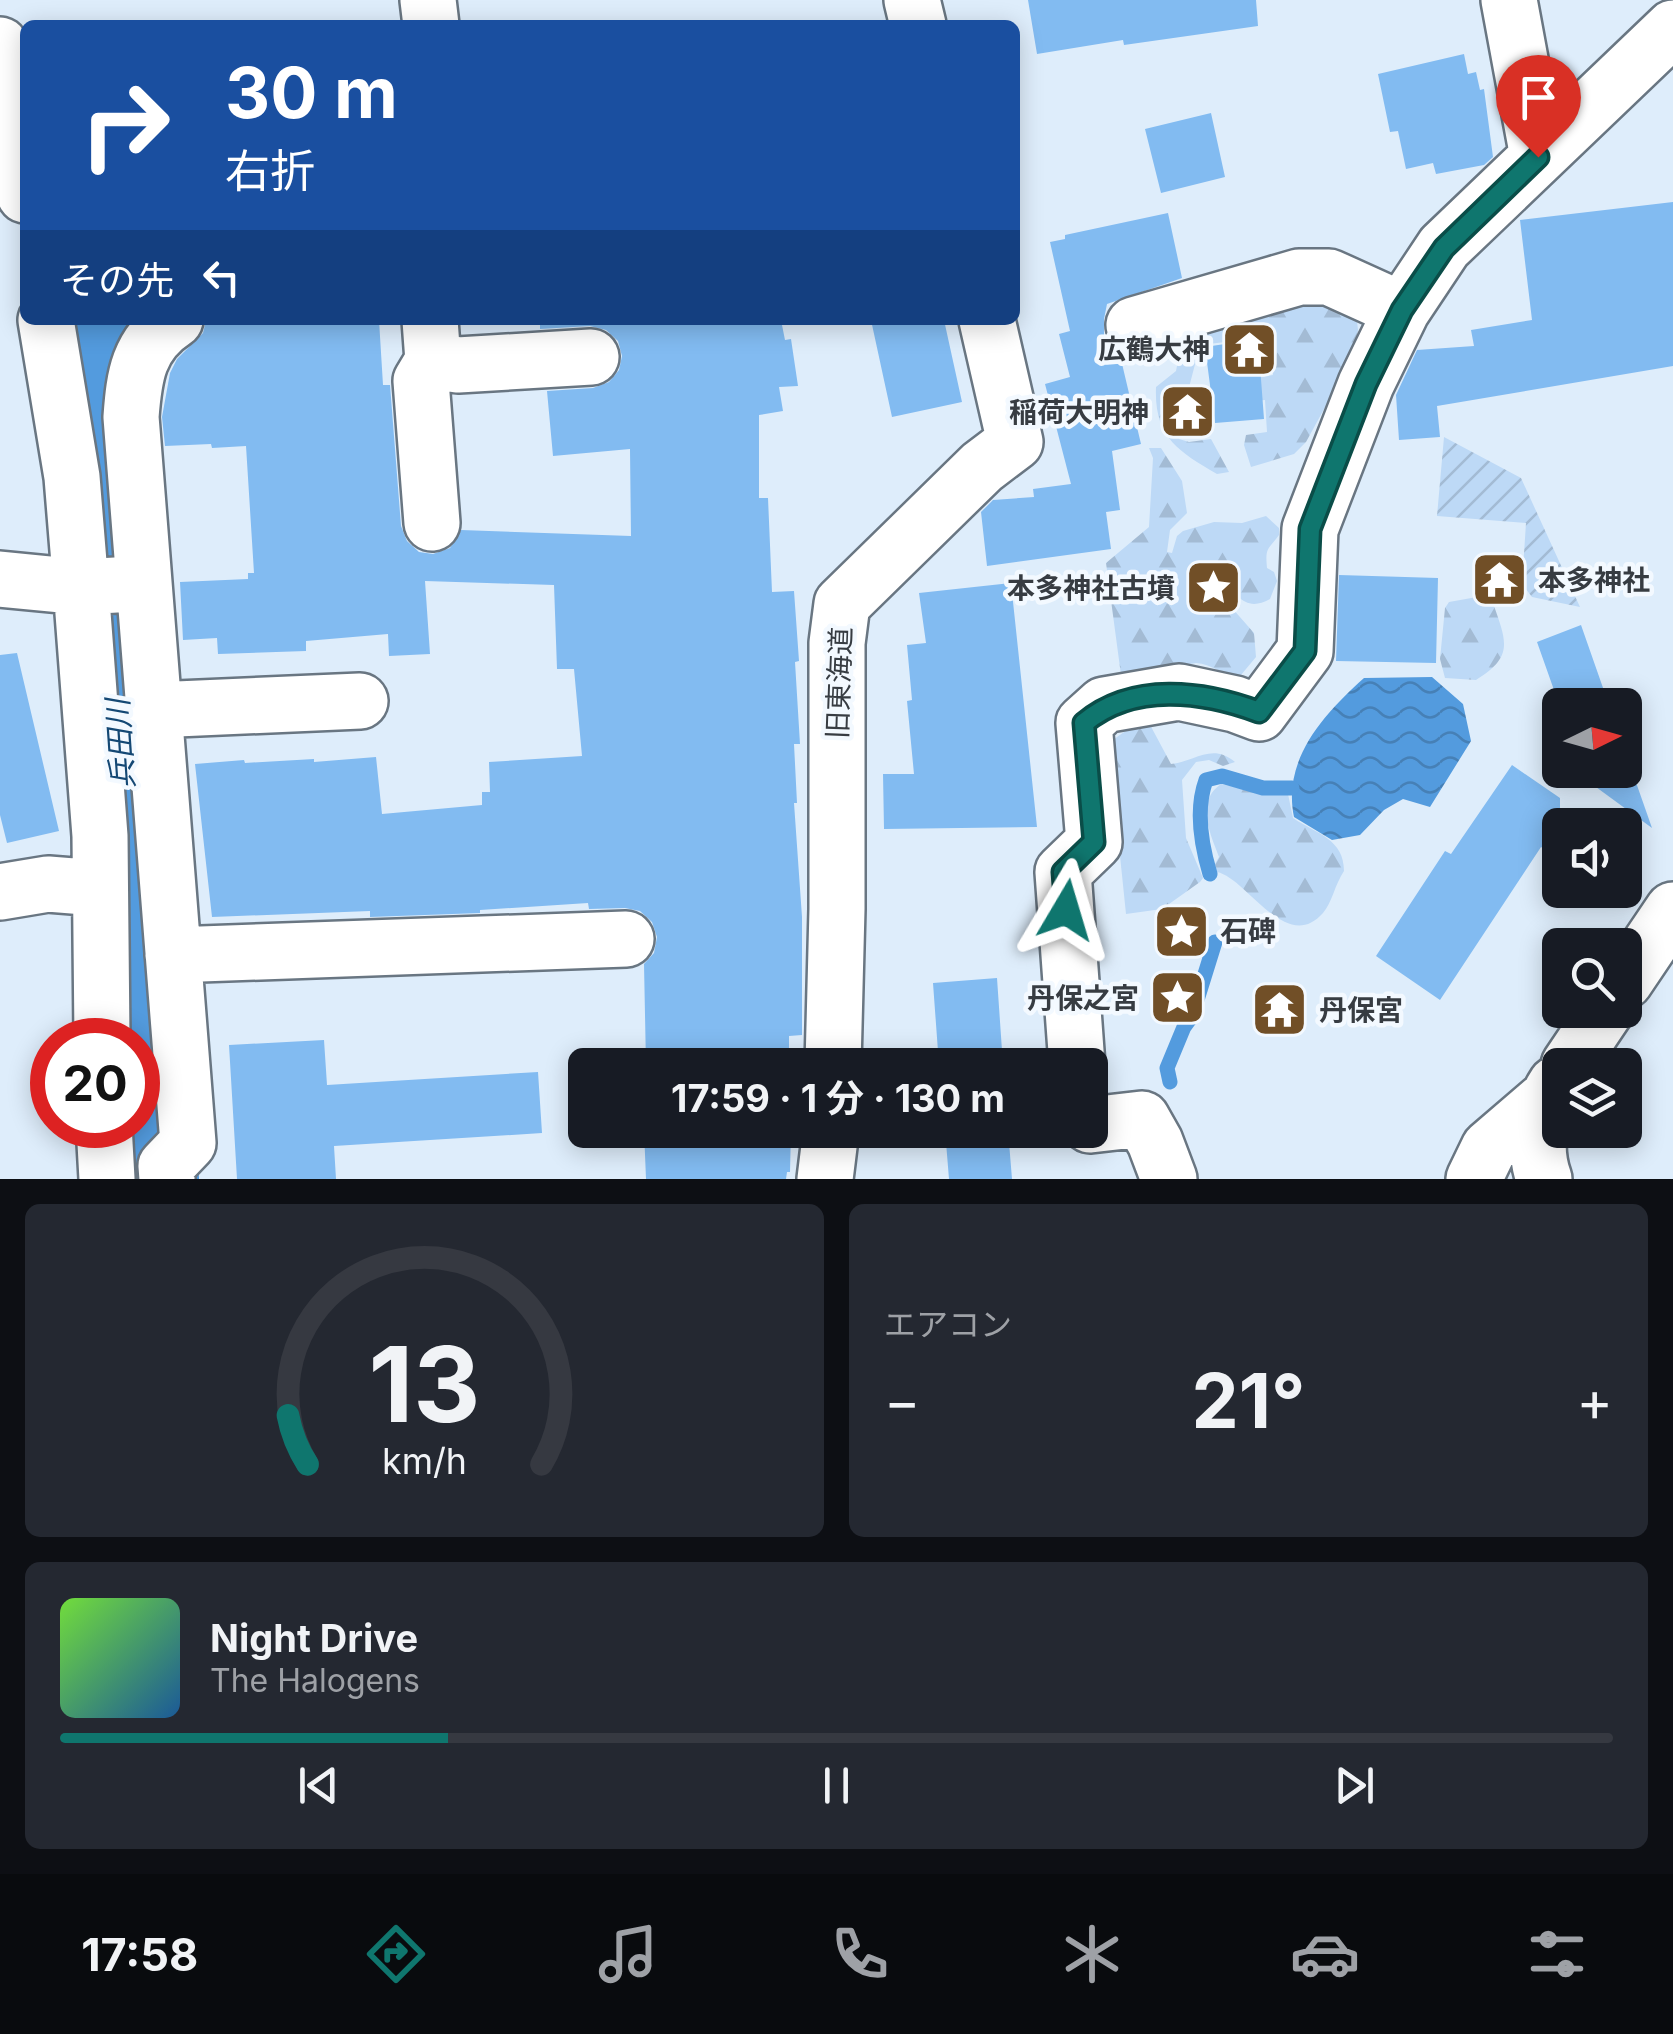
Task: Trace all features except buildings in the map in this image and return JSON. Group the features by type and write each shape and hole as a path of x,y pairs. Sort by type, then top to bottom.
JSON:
{"street":[{"path":"1510,0 1538,157"},
{"path":"1077,1048 1063,872 1094,842 1084,723 1104,706 1179,692 1259,712 1305,651 1310,529 1366,384 1402,310 1444,248 1673,28"},
{"path":"0,45 20,165"},
{"path":"1134,324 1257,286 1300,277 1329,276 1402,310"},
{"path":"47,325 72,477 154,710 173,955 177,1161"},
{"path":"101,1018 98,888 113,585 134,373 160,330 168,325"},
{"name":"旧東海道","path":"833,1048 837,644 842,604 982,468 1015,442 988,325"},
{"path":"432,523 422,381 431,340 458,364 591,356"},
{"path":"0,578 113,585"},
{"path":"154,710 360,701"},
{"path":"0,892 48,884 98,888"},
{"path":"1642,956 1673,910"},
{"path":"173,955 626,939"},
{"path":"1474,1179 1489,1148 1542,1096"},
{"path":"1108,1123 1142,1120 1162,1160"},
{"path":"1542,1146 1538,1163 1544,1179"},
{"path":"105,1148 107,1179"},
{"path":"825,1179 829,1148"}],"green space":[{"path":"1290,295 1356,312 1358,330 1352,358 1306,442 1294,454 1251,467 1244,445 1246,435 1267,432 1265,400 1230,403 1210,387 1273,375 1268,337 1200,345 1186,399 1172,403 1179,439 1211,439 1229,472 1217,474 1180,450 1159,418 1156,387 1176,371 1178,361 1172,358 1166,341"},
{"path":"1444,437 1521,478 1580,607 1532,597 1522,584 1526,523 1437,516"},
{"path":"1149,448 1161,448 1182,481 1187,513 1170,530 1167,552 1172,553 1177,536 1183,531 1214,522 1242,523 1266,516 1279,528 1266,556 1267,568 1274,572 1277,581 1270,599 1249,603 1238,597 1224,579 1212,584 1207,592 1232,608 1254,633 1256,657 1241,675 1196,663 1121,675 1106,563 1149,527 1153,458"},
{"path":"1477,597 1494,606 1504,640 1501,656 1476,680 1445,678 1440,659 1445,608 1449,602"},
{"path":"1148,721 1171,764 1211,753 1235,762 1223,766 1209,760 1196,762 1182,780 1186,838 1203,878 1162,909 1126,914 1109,749 1110,742"},
{"path":"1221,784 1288,794 1293,818 1328,839 1339,851 1344,871 1326,909 1309,924 1281,920 1229,877 1217,872 1215,864 1219,857 1207,809 1213,791"}],"water":[{"path":"1432,677 1463,704 1471,741 1430,807 1403,799 1384,810 1360,835 1332,840 1294,817 1294,776 1300,757 1321,723 1349,692 1364,678"}],"waterway":[{"name":"兵田川","path":"129,325 96,376 150,1179"},
{"path":"1210,874 1200,827 1206,780 1222,776 1263,788 1292,788"},
{"path":"1170,1082 1167,1068 1192,1016 1215,942"}],"place":[{"name":"広鶴大神","path":"1249,349"},
{"name":"稲荷大明神","path":"1188,412"},
{"name":"本多神社","path":"1499,580"},
{"name":"本多神社古墳","path":"1214,588"},
{"name":"石碑","path":"1181,931"},
{"name":"丹保之宮","path":"1178,998"},
{"name":"丹保宮","path":"1280,1010"}],"route":[{"path":"1066,910 1063,872 1094,842 1084,723 1104,706 1179,692 1259,712 1305,651 1310,529 1366,384 1402,310 1444,248 1538,157"}]}
